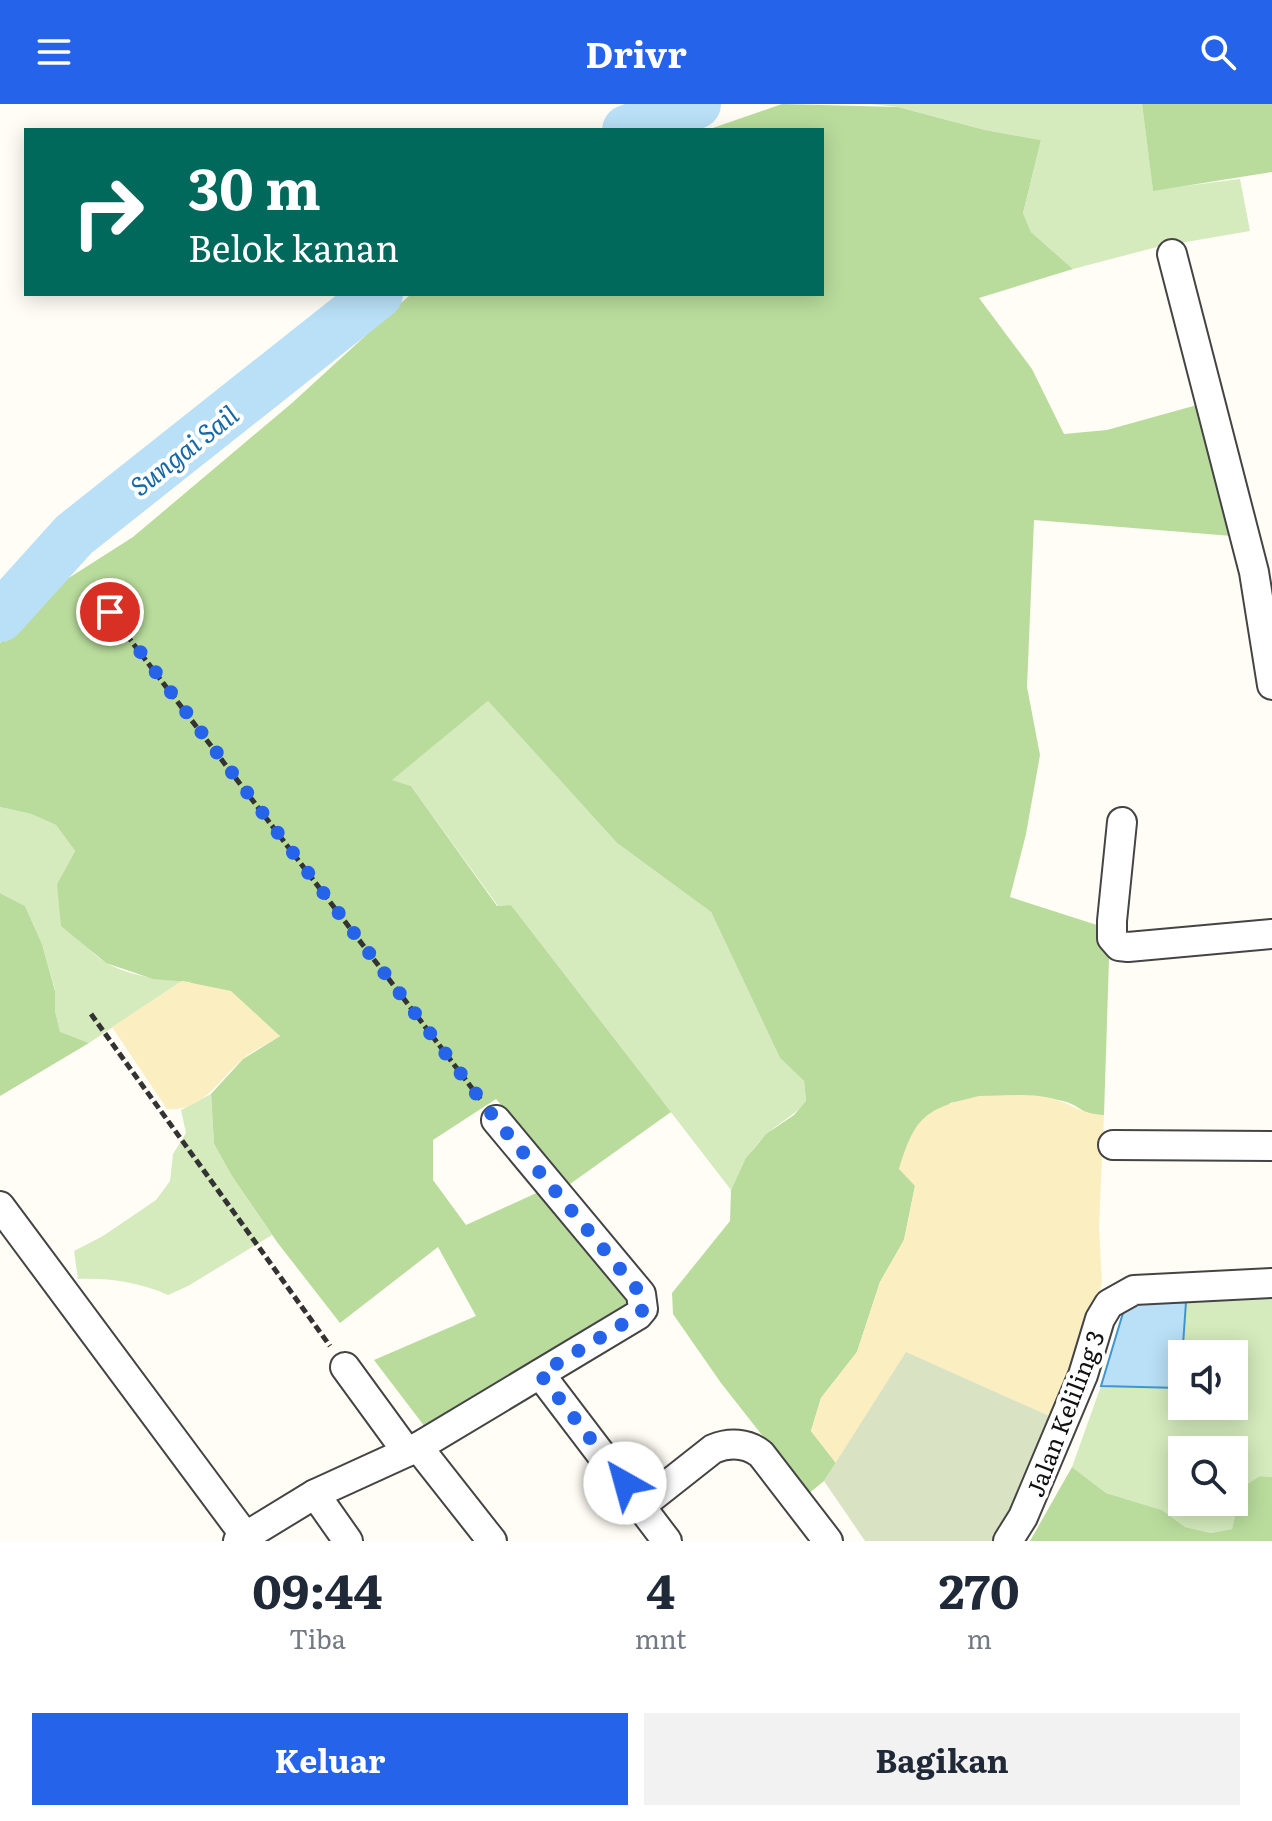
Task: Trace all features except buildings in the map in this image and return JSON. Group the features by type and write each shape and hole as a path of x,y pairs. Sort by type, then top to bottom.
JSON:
{"street":[{"path":"1172,254 1254,572 1272,685"},
{"path":"1122,822 1112,921 1112,938 1119,946 1272,934"},
{"path":"0,1206 242,1539 315,1494 413,1449 641,1313 643,1299 496,1120"},
{"path":"1113,1145 1272,1146"},
{"name":"Jalan Keliling 3","path":"1008,1541 1023,1517 1083,1375 1100,1319 1109,1304 1134,1290 1272,1283"},
{"path":"345,1367 492,1541"},
{"path":"540,1374 667,1541"},
{"path":"642,1505 713,1449 723,1445 742,1445 761,1454 828,1541"},
{"path":"315,1494 348,1541"}],"path":[{"path":"90,587 496,1120"},
{"path":"91,1014 345,1367"}],"green space":[{"path":"782,104 898,107 985,130 1041,140 1023,213 1031,232 1073,269 979,298 1032,369 1064,434 1107,430 1197,405 1232,536 1034,520 1027,687 1040,755 1026,834 1010,897 1100,926 1109,959 1104,1115 1091,1114 1063,1101 1035,1096 992,1096 950,1103 915,1186 904,1240 880,1282 857,1352 821,1398 811,1431 836,1463 824,1481 808,1494 721,1383 673,1314 672,1293 730,1221 731,1190 746,1158 766,1134 794,1115 806,1101 804,1081 780,1058 711,912 617,843 488,701 392,780 411,786 497,906 511,905 671,1112 570,1184 496,1099 433,1140 433,1180 466,1225 543,1190 633,1303 425,1427 374,1360 476,1316 438,1247 340,1323 277,1242 214,1144 211,1094 243,1059 280,1036 189,982 153,979 106,963 61,926 57,884 75,851 56,825 31,814 0,807 0,643 64,581 133,537 292,403 409,296 824,296 824,128 713,128"},
{"path":"871,104 1142,104 1153,190 1240,179 1250,231 1157,247 1073,269 1031,232 1023,213 1041,140 985,130 898,107"},
{"path":"1142,104 1272,104 1272,172 1153,191"},
{"path":"488,701 617,843 711,912 780,1058 804,1081 806,1102 760,1141 731,1190 511,905 498,906 411,786 391,780"},
{"path":"0,807 31,814 56,825 75,851 57,884 77,931 95,955 130,973 182,981 89,1043 60,1033 55,1011 55,990 42,944 25,906 0,893"},
{"path":"0,893 25,906 42,944 55,991 55,1011 60,1032 89,1043 0,1096"},
{"path":"211,1094 214,1144 272,1235 168,1295 124,1282 78,1279 74,1251 103,1236 156,1200 170,1181 173,1154 186,1133 181,1110"},
{"path":"1272,1292 1272,1477 1260,1476 1248,1484 1248,1436 1168,1436 1168,1514 1106,1493 1072,1467 1101,1386 1168,1388 1168,1420 1248,1420 1248,1340 1183,1340 1186,1302"},
{"path":"906,1352 1063,1422 1008,1541 865,1541 824,1481"},
{"path":"1072,1467 1106,1493 1162,1510 1185,1527 1211,1533 1232,1529 1235,1516 1248,1516 1248,1484 1260,1476 1272,1477 1272,1541 1030,1541"},
{"path":"1170,1516 1235,1516 1232,1529 1211,1533 1185,1527"}],"sand":[{"path":"182,981 231,991 280,1036 247,1056 200,1100 180,1109 167,1109 112,1027"},
{"path":"979,1096 1042,1096 1104,1115 1099,1226 1102,1283 1063,1422 907,1353 836,1463 811,1431 821,1398 857,1352 880,1282 904,1240 915,1186 899,1169 905,1151 924,1118 946,1106"}],"water":[{"path":"1186,1302 1183,1340 1168,1340 1168,1388 1101,1386 1126,1303"}],"waterway":[{"name":"Sungai Sail","path":"632,128 696,104"},
{"name":"Sungai Sail","path":"0,617 74,535 375,296"}],"route":[{"path":"110,612 496,1120 641,1294 644,1306 641,1313 540,1374 625,1483"}]}
